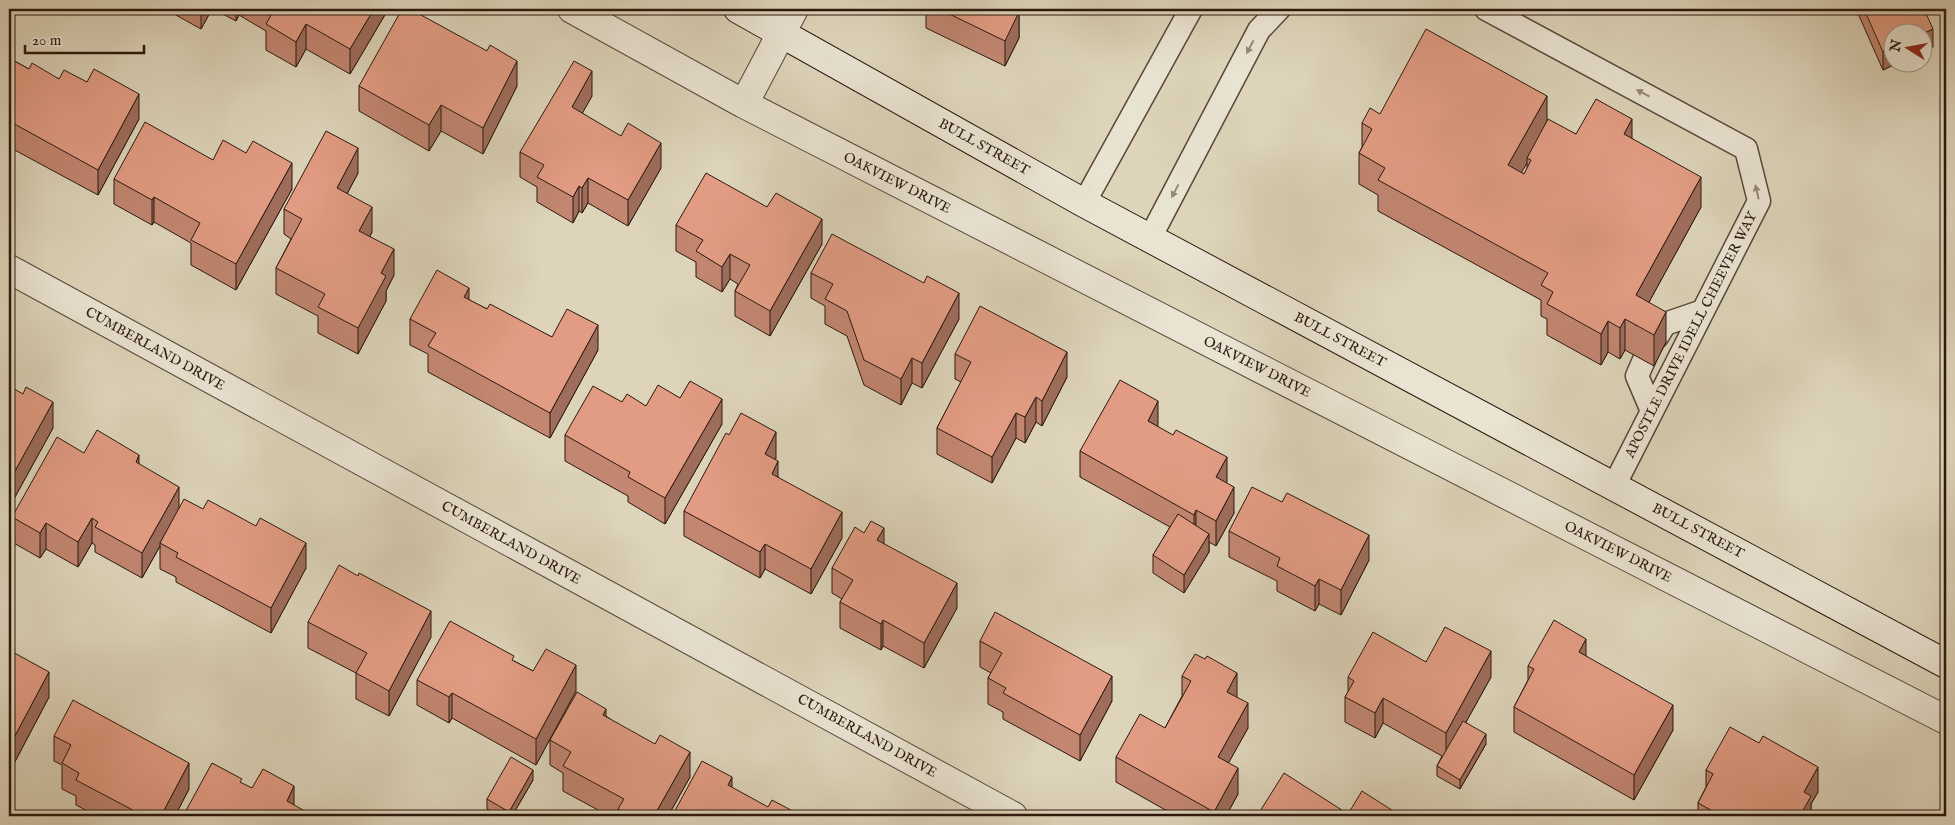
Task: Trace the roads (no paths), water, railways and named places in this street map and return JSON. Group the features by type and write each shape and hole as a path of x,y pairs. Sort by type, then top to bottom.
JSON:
{"street":[{"name":"OAKVIEW DRIVE","path":"572,9 744,104 1946,720"},
{"name":"BULL STREET","path":"738,9 1084,203 1946,664"},
{"path":"744,104 794,9"},
{"name":"CUMBERLAND DRIVE","path":"9,270 1014,816"}],"lane":[{"path":"1084,203 1191,9"},
{"path":"1150,238 1259,30 1279,9"},
{"name":"APOSTLE DRIVE IDELL CHEEVER WAY","path":"1486,9 1746,149 1758,201 1614,486"},
{"path":"1657,337 1665,324 1703,311"},
{"path":"1644,360 1637,376 1652,411"}]}
